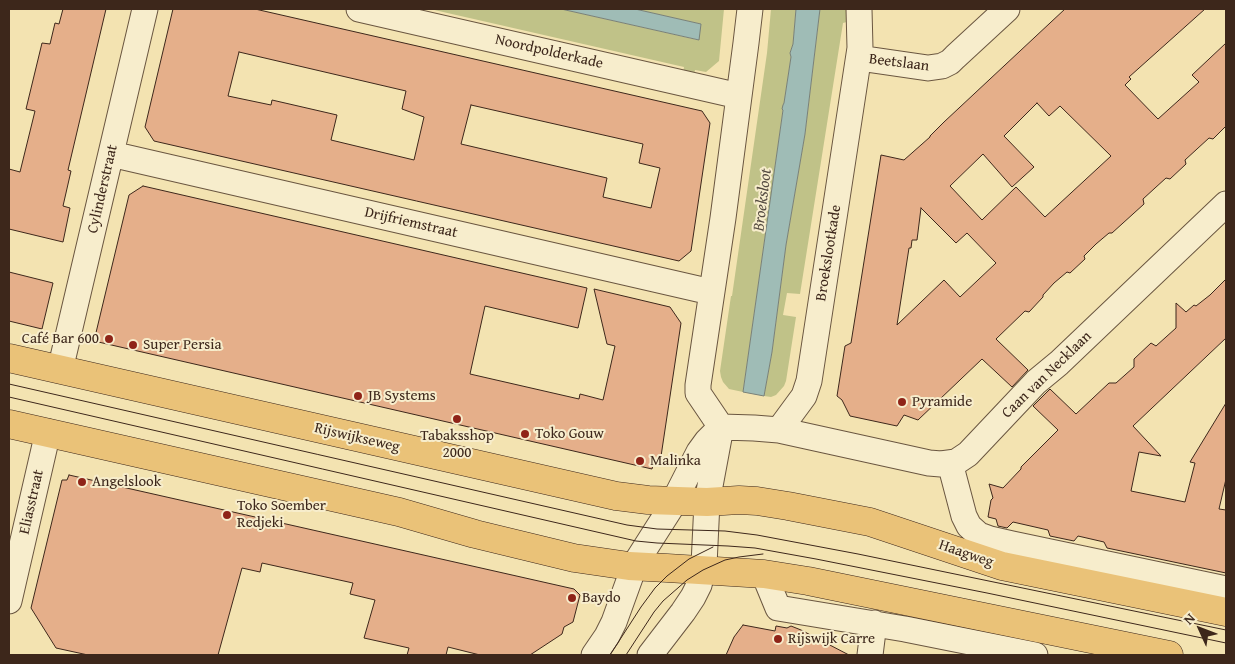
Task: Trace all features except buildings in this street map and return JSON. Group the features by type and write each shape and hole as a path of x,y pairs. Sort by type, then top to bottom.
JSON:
{"main road":[{"name":"Rijswijkseweg","path":"9,358 616,496 641,500 707,502"},
{"path":"9,424 45,443 399,512 475,534 558,554 634,567 764,574 831,585 1169,655"},
{"name":"Haagweg","path":"707,502 730,500 757,501 870,522 1002,566 1226,612"}],"street":[{"name":"Cylinderstraat","path":"60,370 145,9"},
{"name":"Noordpolderkade","path":"359,9 739,96"},
{"path":"650,655 690,602 696,592 703,570 706,545 707,502 721,427 700,396 698,388 723,218 750,9"},
{"name":"Broekslootkade","path":"779,430 801,400 808,385 858,58 861,36 860,9"},
{"name":"Beetslaan","path":"858,58 928,68 942,66 950,62 1007,9"},
{"name":"Drijfriemstraat","path":"111,154 711,292"},
{"name":"Caan van Necklaan","path":"950,463 968,454 1036,382 1059,363 1226,204"},
{"path":"594,655 614,622 634,567 643,549 675,501 699,452 721,427 779,430 937,464 950,463"},
{"name":"Eliasstraat","path":"9,601 45,443"},
{"name":"Haagweg","path":"950,463 964,516 972,529 979,535 990,539 1226,589"},
{"path":"764,574 778,608 905,629 1035,655"},
{"path":"870,655 874,624"}],"green space":[{"path":"430,9 561,9 698,40 701,24 635,9 724,9 719,61 706,72 695,70 694,76 683,74 684,67"},
{"path":"771,9 796,9 793,44 790,53 791,57 743,392 729,389 723,382 720,371 767,53"},
{"path":"820,9 847,9 847,22 843,23 800,294 787,293 783,315 796,317 786,381 776,395 771,397 764,396 772,352 786,245 805,134"}],"water":[{"path":"561,9 635,9 701,24 699,40"},
{"path":"796,9 820,9 805,134 786,245 772,352 764,396 743,392 782,109 791,57 790,53 793,44"}],"tram line":[{"path":"9,384 627,525 657,529 725,531 757,535 1226,630"},
{"path":"9,397 636,541 755,548 987,593 1226,643"},
{"path":"610,655 655,588 689,559 713,547"},
{"path":"626,655 654,612 663,601 687,580 725,560 763,554"}],"place":[{"name":"Café Bar 600","path":"109,339"},
{"name":"Super Persia","path":"133,345"},
{"name":"JB Systems","path":"358,396"},
{"name":"Pyramide","path":"902,402"},
{"name":"Tabaksshop 2000","path":"457,419"},
{"name":"Toko Gouw","path":"525,434"},
{"name":"Malinka","path":"640,461"},
{"name":"Angelslook","path":"82,482"},
{"name":"Toko Soember Redjeki","path":"227,515"},
{"name":"Baydo","path":"572,598"},
{"name":"Rijswijk Carre","path":"778,639"}],"water label":[{"name":"Broeksloot","path":"763,200"}]}
